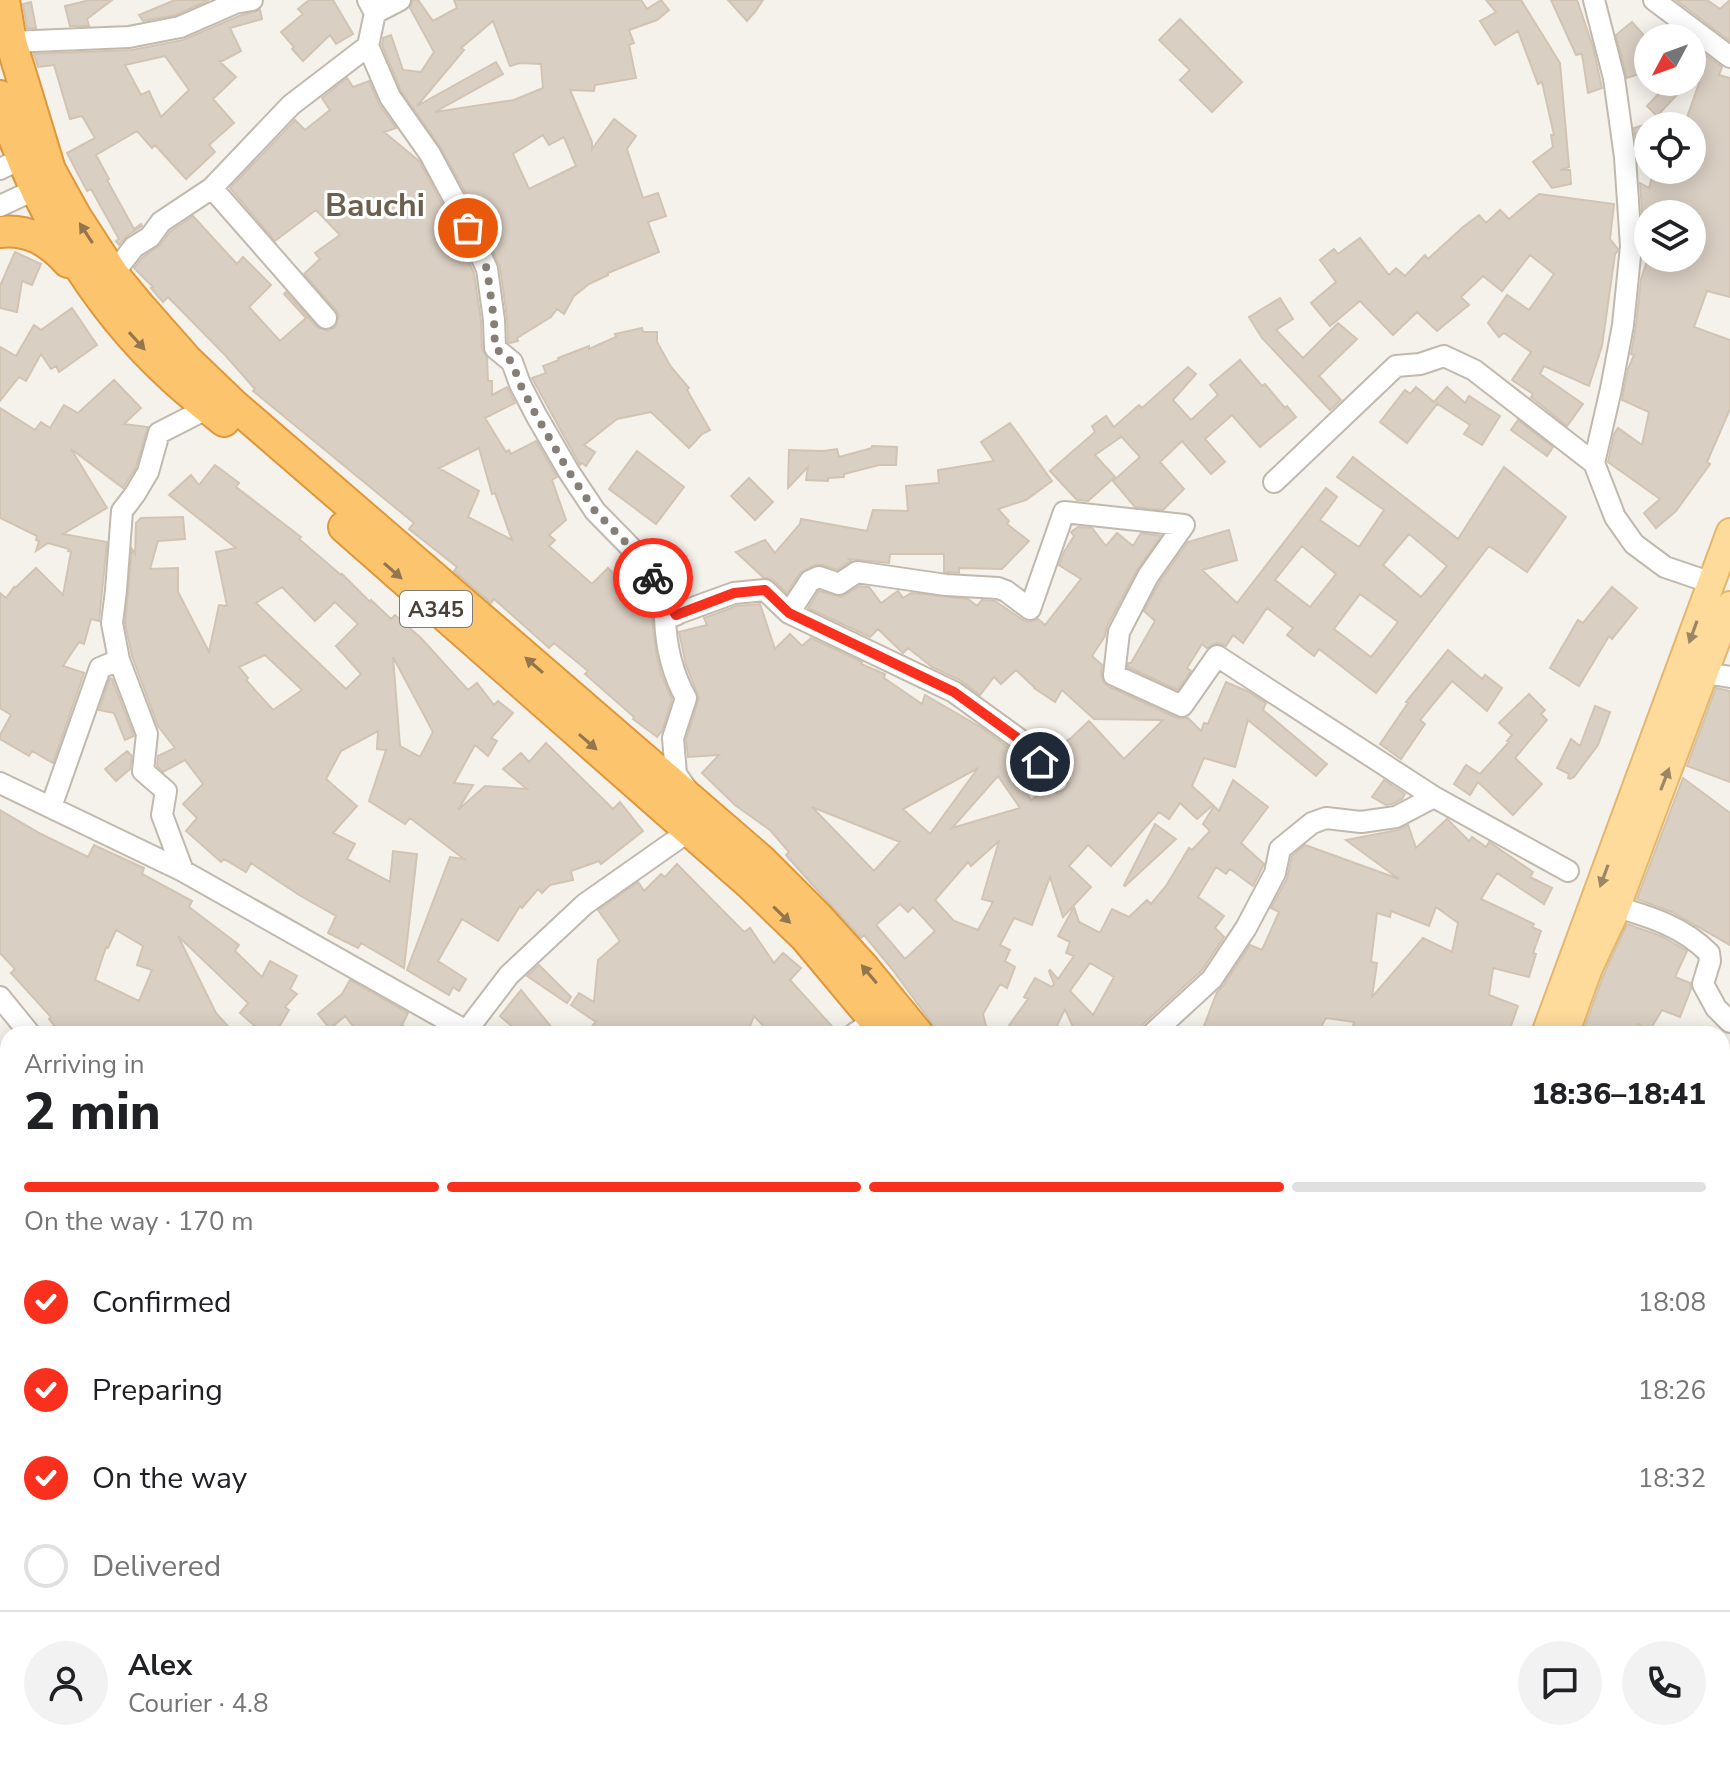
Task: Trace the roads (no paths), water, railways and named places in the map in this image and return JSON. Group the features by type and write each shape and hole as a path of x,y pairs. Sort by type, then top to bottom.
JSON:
{"highway":[{"name":"A345","path":"4,0 22,158"},
{"name":"A345","path":"0,96 22,158 46,185 56,231 108,286 234,405 695,820 750,884 805,937 870,1026"},
{"path":"0,232 15,231 35,237 53,247 80,277 108,286"},
{"name":"A345","path":"108,286 131,335 172,377 695,820 761,860 817,916 911,1026"}],"main road":[{"path":"1548,1026 1730,532"},
{"path":"1568,1026 1589,968 1718,675 1730,605"}],"street":[{"path":"11,42 129,37 180,27 235,3 252,0"},
{"path":"400,0 371,6 368,46 390,97 430,154 487,269 495,348 512,362 525,394 595,511 643,560 676,615"},
{"path":"1594,0 1614,78 1625,157 1631,246 1623,325 1594,463"},
{"path":"1654,0 1730,57"},
{"path":"108,286 134,247 150,237 161,222 212,188 291,105 368,46"},
{"path":"0,206 46,185"},
{"path":"212,188 326,318"},
{"path":"1274,482 1396,366 1420,364 1444,356 1474,370 1594,463 1615,517 1634,544 1665,567 1712,583"},
{"path":"183,871 162,815 166,791 143,771 147,734 119,660 112,623 122,511 148,472 159,433 208,408"},
{"path":"789,613 810,581 819,577 839,584 857,572 946,585 998,588 1030,609 1064,512 1184,525 1148,576 1119,632 1114,675 1182,706 1217,656 1434,797 1568,871"},
{"path":"470,1026 509,975 585,904 695,820 676,774 673,738 686,698 676,681 666,641 665,618 734,593 765,590 789,613 954,692 1023,742 1057,781"},
{"path":"51,807 100,668 119,660"},
{"path":"0,783 183,871 454,1026"},
{"path":"1161,1026 1212,979 1246,928 1275,873 1280,849 1312,823 1326,818 1361,822 1396,817 1434,797"},
{"path":"1617,907 1679,929 1709,953 1710,961 1703,984 1716,1008 1730,1022"},
{"path":"0,997 24,1026"}],"district":[{"name":"Bauchi","path":"375,205"}]}
